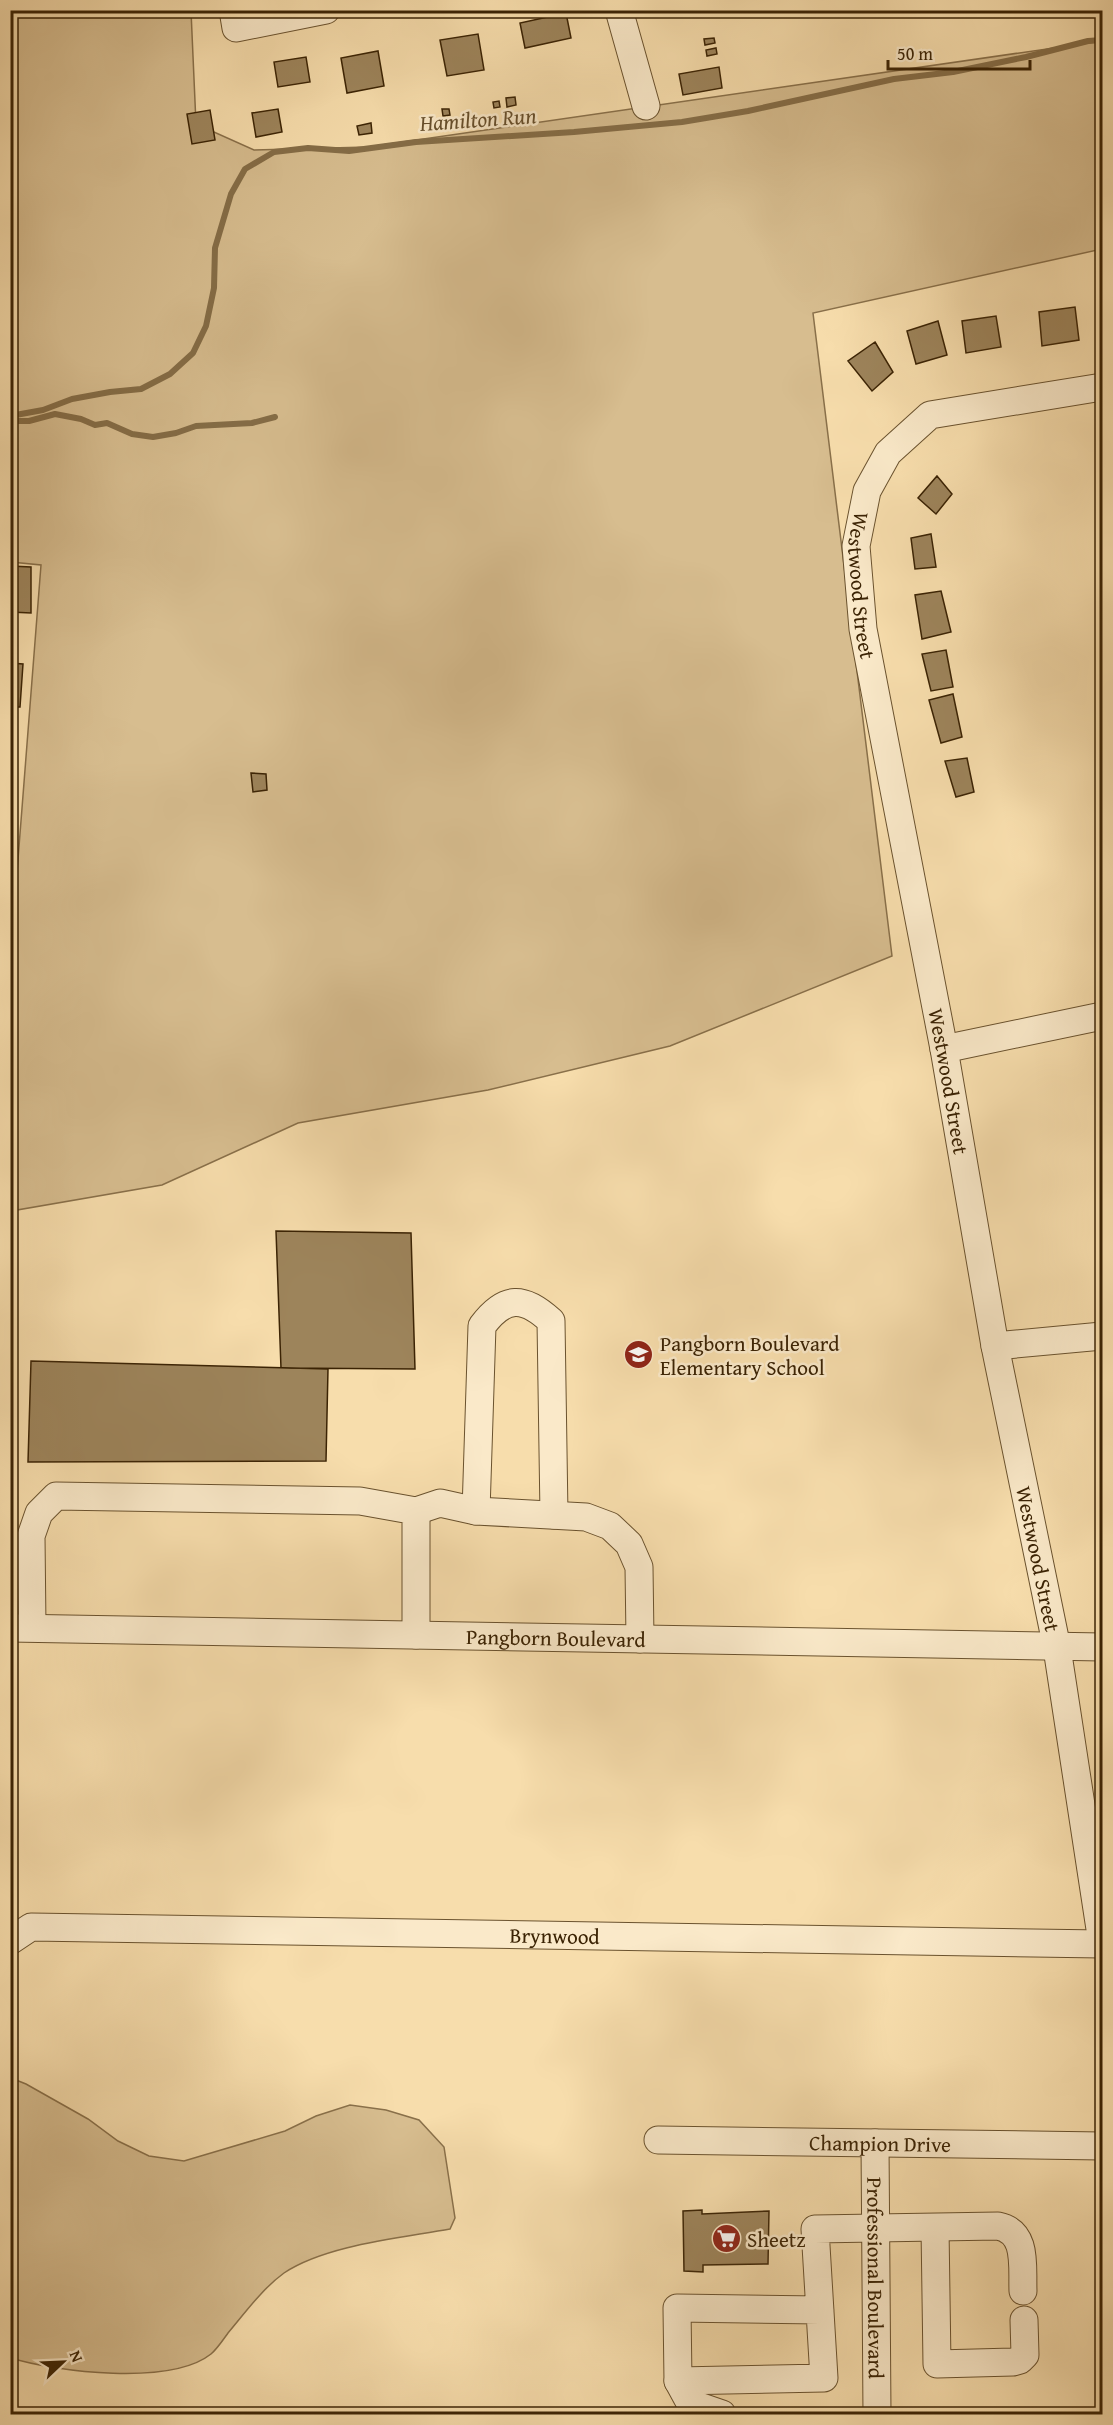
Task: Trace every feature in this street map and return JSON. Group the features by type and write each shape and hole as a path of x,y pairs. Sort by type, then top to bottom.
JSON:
{"street":[{"path":"235,19 326,10"},
{"path":"619,10 646,106"},
{"name":"Westwood Street","path":"1102,387 930,415 888,453 867,491 856,546 863,628 944,1049 995,1346 1057,1648 1102,1943"},
{"path":"944,1049 1102,1016"},
{"path":"476,1511 482,1326 494,1311 509,1302 535,1307 551,1321 554,1515"},
{"path":"995,1346 1102,1336"},
{"path":"21,1628 31,1536 39,1513 56,1496 360,1500 416,1511 440,1503 476,1511 586,1517 610,1526 629,1544 639,1567 640,1639"},
{"path":"416,1511 416,1635"},
{"name":"Pangborn Boulevard","path":"21,1628 1102,1647"},
{"name":"Brynwood","path":"10,1941 31,1927 1102,1943"},
{"name":"Champion Drive","path":"658,2140 1102,2146"},
{"name":"Professional Boulevard","path":"875,2143 877,2415"},
{"path":"678,2381 824,2378 815,2229 998,2226 1009,2228 1018,2236 1021,2246 1023,2291"},
{"path":"935,2228 937,2364 1020,2360 1025,2355 1024,2320"},
{"path":"722,2415 690,2403 678,2381 677,2308 820,2310"}],"shaded area":[{"path":"11,11 191,11 196,124 254,150 368,147 1102,41 1102,249 813,313 892,956 670,1046 488,1090 298,1123 162,1185 11,1211 11,949 41,565 11,562"},
{"path":"11,2078 88,2119 118,2141 149,2156 184,2161 285,2131 316,2116 350,2105 386,2110 419,2120 444,2147 455,2218 450,2229 342,2249 301,2263 268,2286 213,2352 193,2364 169,2370 113,2373 56,2368 11,2358"}],"building":[{"path":"566,13 571,38 525,48 520,23"},
{"path":"478,34 484,70 447,76 440,40"},
{"path":"714,38 715,43 705,45 704,39"},
{"path":"716,48 717,54 707,56 706,50"},
{"path":"378,51 384,86 347,93 341,58"},
{"path":"306,57 310,82 278,87 274,62"},
{"path":"719,67 722,88 683,95 679,74"},
{"path":"515,97 516,105 507,107 506,98"},
{"path":"499,101 500,107 494,108 493,102"},
{"path":"278,109 282,132 256,137 252,113"},
{"path":"442,109 449,109 450,115 443,116"},
{"path":"210,110 215,140 192,144 187,114"},
{"path":"371,123 372,133 359,135 357,126"},
{"path":"1075,307 1079,340 1042,346 1039,312"},
{"path":"996,316 1001,347 966,353 962,321"},
{"path":"938,321 947,355 916,364 907,331"},
{"path":"875,342 893,372 872,391 848,361"},
{"path":"937,476 952,494 936,514 918,498"},
{"path":"931,534 936,567 915,569 911,538"},
{"path":"10,566 31,567 31,613 10,612"},
{"path":"941,591 951,632 922,639 915,595"},
{"path":"946,650 953,687 931,691 922,654"},
{"path":"10,663 23,664 20,707 10,707"},
{"path":"953,694 962,737 941,743 929,700"},
{"path":"967,758 974,792 956,797 945,761"},
{"path":"10,761 16,761 14,805 10,805"},
{"path":"251,773 266,774 267,790 253,792"},
{"path":"276,1231 411,1233 415,1369 281,1368"},
{"path":"31,1361 328,1369 326,1461 28,1462"},
{"name":"Sheetz","path":"702,2210 702,2214 769,2211 768,2264 703,2265 703,2272 684,2271 683,2211"}],"waterway":[{"name":"Hamilton Run","path":"10,416 43,410 72,399 141,389 170,374 193,353 206,326 214,288 215,248 231,194 245,169 274,152 308,148 349,151 416,142 574,132 682,122 748,111 894,79 953,72 1088,41 1102,40"},
{"path":"10,421 29,421 55,414 81,419 95,425 107,423 132,434 153,437 176,433 196,426 252,423 275,417"}],"place":[{"name":"Pangborn Boulevard Elementary School","path":"639,1355"},
{"name":"Sheetz","path":"726,2239"}]}
